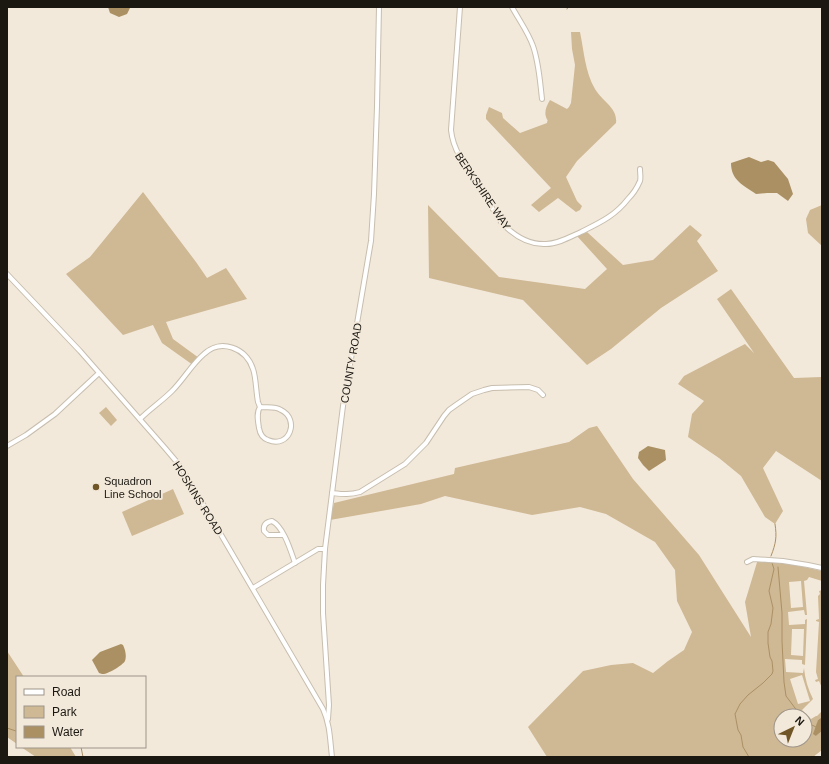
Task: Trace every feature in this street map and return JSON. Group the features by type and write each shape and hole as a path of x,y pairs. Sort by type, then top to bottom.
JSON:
{"street":[{"name":"COUNTY ROAD","path":"328,719 329,705 323,584 325,549 343,406 371,241 374,201 377,106 378,7"},
{"name":"BERKSHIRE WAY","path":"460,7 451,130 452,138 456,151 501,222 508,230 521,239 531,243 541,244 556,242 575,234 610,217 619,210 634,193 640,180 640,169"},
{"path":"512,7 528,33 537,58 542,99"},
{"name":"HOSKINS ROAD","path":"7,274 50,318 140,419 184,472 323,709 328,719 332,757"},
{"path":"140,419 173,390 203,354 211,348 218,346 236,349 246,356 254,370 260,407"},
{"path":"8,444 32,431 55,414 99,373"},
{"path":"332,493 346,495 360,492 405,464 426,444 444,416 456,404 472,394 492,388 529,387 538,390 543,395"},
{"path":"260,407 276,408 287,414 291,427 286,438 281,441 272,441 265,439 260,434 257,411 260,407"},
{"path":"283,534 268,536 264,531 264,525 269,522 274,522 277,525 283,534 295,563"},
{"path":"253,588 318,549 325,549"},
{"path":"747,562 753,559 783,561 822,568"}],"green space":[{"path":"571,32 580,32 589,76 595,89 615,113 616,123 577,161 566,177 577,201 582,206 580,210 576,212 558,198 539,212 531,205 551,188 486,119 486,115 489,107 502,113 503,118 520,133 547,123 548,120 545,115 550,100 567,109 571,103 575,65"},
{"path":"143,192 207,278 226,268 247,299 166,322 173,339 199,358 193,365 162,343 153,325 123,335 66,274 90,257"},
{"path":"428,205 499,277 585,289 607,269 577,236 587,232 623,265 653,260 690,225 702,235 697,241 718,271 661,308 611,349 587,365 523,300 429,278"},
{"path":"822,205 822,246 808,233 806,219 810,210"},
{"path":"731,289 794,378 822,377 822,481 776,451 763,468 783,511 775,524 765,517 741,476 719,458 688,437 692,414 704,401 678,384 684,376 745,344 754,353 717,299"},
{"path":"106,407 117,420 111,426 99,413"},
{"path":"597,426 633,479 699,555 751,637 745,602 758,559 777,561 822,571 822,581 809,577 804,581 807,615 805,615 804,610 788,612 789,625 805,624 805,620 807,619 805,665 802,664 802,660 785,659 786,672 803,673 804,668 807,684 813,699 804,708 773,708 773,748 813,748 813,718 822,711 822,717 818,720 816,736 822,731 822,750 813,757 547,757 528,727 583,671 611,665 633,663 653,673 684,650 692,632 677,601 675,570 655,542 606,514 580,507 532,515 445,496 421,504 330,520 334,503 454,474 455,468 569,442 589,428","holes":["801,581 803,607 791,608 789,582","792,629 804,629 803,656 791,655","802,675 810,701 798,704 790,679"]},
{"path":"173,489 184,514 132,536 122,512"},
{"path":"822,590 822,688 819,681 816,682 815,680 818,679 816,672 819,622 816,620 819,619 819,591"},
{"path":"7,651 23,676 16,676 16,743 7,737"},
{"path":"22,748 71,748 76,757 36,757"}],"water":[{"path":"108,7 135,7 130,8 127,14 119,17 110,13"},
{"path":"749,157 761,162 768,160 774,162 788,179 793,194 788,201 777,193 756,194 742,185 735,178 731,163"},
{"path":"648,446 665,450 666,460 649,471 638,458 639,452"},
{"path":"121,644 123,645 125,651 125,661 111,671 104,674 99,673 92,660 100,652"},
{"path":"822,717 822,731 816,736 813,734 818,720"}],"waterway":[{"path":"771,556 776,540 775,524"},
{"path":"749,757 743,747 735,714 740,704 748,695 763,683 773,671 768,643 768,632 771,624 773,608 769,591 774,569 772,563"},
{"path":"778,567 782,613 784,682 786,696 795,708"},
{"path":"7,728 16,731"},
{"path":"81,748 83,757"}],"place":[{"name":"Squadron Line School","path":"96,487"}]}
